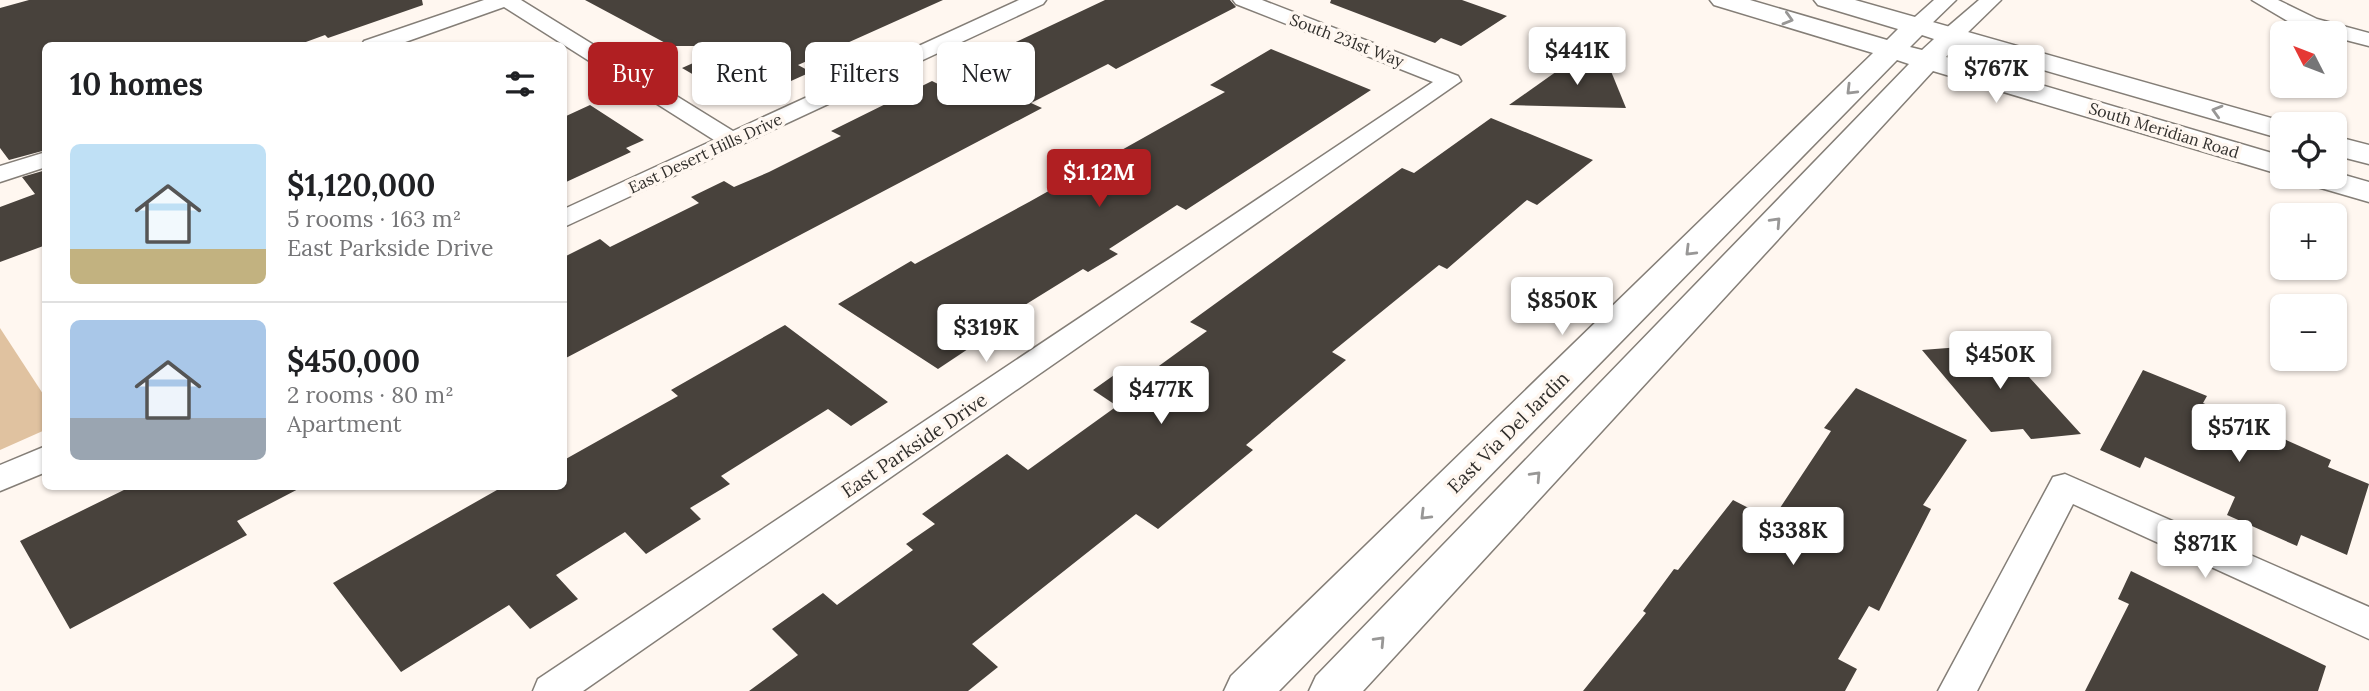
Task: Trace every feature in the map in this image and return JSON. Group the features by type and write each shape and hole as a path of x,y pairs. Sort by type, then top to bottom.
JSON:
{"street":[{"path":"384,42 506,0 732,141"},
{"name":"East Desert Hills Drive","path":"567,218 1036,0"},
{"name":"South 231st Way","path":"1243,0 1451,81"},
{"name":"South Meridian Road","path":"1723,0 1928,33 2270,127"},
{"name":"South Meridian Road","path":"1827,0 1928,33 2270,161"},
{"path":"1333,691 1928,33 1991,0"},
{"path":"2262,0 2309,24 2369,40"},
{"name":"East Via Del Jardin","path":"1248,691 1928,33"},
{"name":"East Parkside Drive","path":"551,691 1451,81"},
{"path":"2347,149 2369,155"},
{"path":"0,174 42,160"},
{"path":"2347,186 2369,192"},
{"path":"0,479 42,460"},
{"path":"1957,691 2065,486 2369,624"}],"shaded area":[{"path":"0,328 42,392 42,431 0,450"}],"building":[{"path":"29,0 422,0 423,5 328,38 325,35 306,42 42,42 42,151 9,160 0,148 0,8"},
{"path":"585,0 943,0 849,42 805,42 805,62 798,65 805,69 805,75 791,81 791,42 692,42 692,46 678,46 678,42 664,42"},
{"path":"1105,0 1230,0 1236,7 1116,69 1108,64 1035,101 1035,42 1016,42"},
{"path":"1331,0 1462,0 1507,16 1461,46 1441,38 1435,43 1330,3"},
{"path":"1271,49 1371,90 1186,210 1177,205 1109,249 1118,254 1088,272 1083,269 970,339 977,343 938,369 838,304 911,261 915,264 1225,92 1210,85"},
{"path":"1574,59 1606,59 1626,108 1509,105"},
{"path":"692,64 692,74 682,68"},
{"path":"932,81 937,84 937,105 1035,105 1042,108 567,357 567,256 600,239 610,247 699,203 691,197 724,181 734,187 769,172 841,136 831,131 884,105 923,105 923,85"},
{"path":"590,105 644,140 626,148 631,152 567,182 567,116"},
{"path":"1491,118 1593,160 1537,205 1527,200 1447,269 1439,265 1332,352 1346,360 1246,445 1253,450 1158,529 1136,514 972,644 998,667 968,691 749,691 798,655 772,629 823,593 837,605 913,550 906,544 935,524 922,514 1007,454 1028,470 1117,406 1093,390 1124,368 1141,379 1207,331 1190,322 1402,168 1414,173"},
{"path":"42,171 42,246 0,262 0,207 35,194 22,177"},
{"path":"785,325 888,402 851,426 828,409 721,476 730,484 690,508 701,519 646,554 625,532 556,575 578,599 530,629 509,605 401,672 333,583 497,490 567,490 567,458 678,396 671,390"},
{"path":"1999,344 2081,434 2031,439 2023,429 1991,432 1922,350"},
{"path":"2143,370 2207,396 2203,403 2331,460 2328,467 2369,484 2347,555 2301,535 2297,546 2227,515 2235,497 2145,457 2140,468 2100,450"},
{"path":"1856,388 1967,440 1923,505 1931,509 1879,611 1869,606 1838,659 1857,669 1845,691 1583,691 1646,613 1643,611 1674,569 1678,570 1733,500 1772,520 1831,431 1824,428"},
{"path":"124,490 296,490 237,521 247,535 70,629 20,541"},
{"path":"2131,571 2326,666 2318,691 2085,691 2129,604 2118,599"}]}
